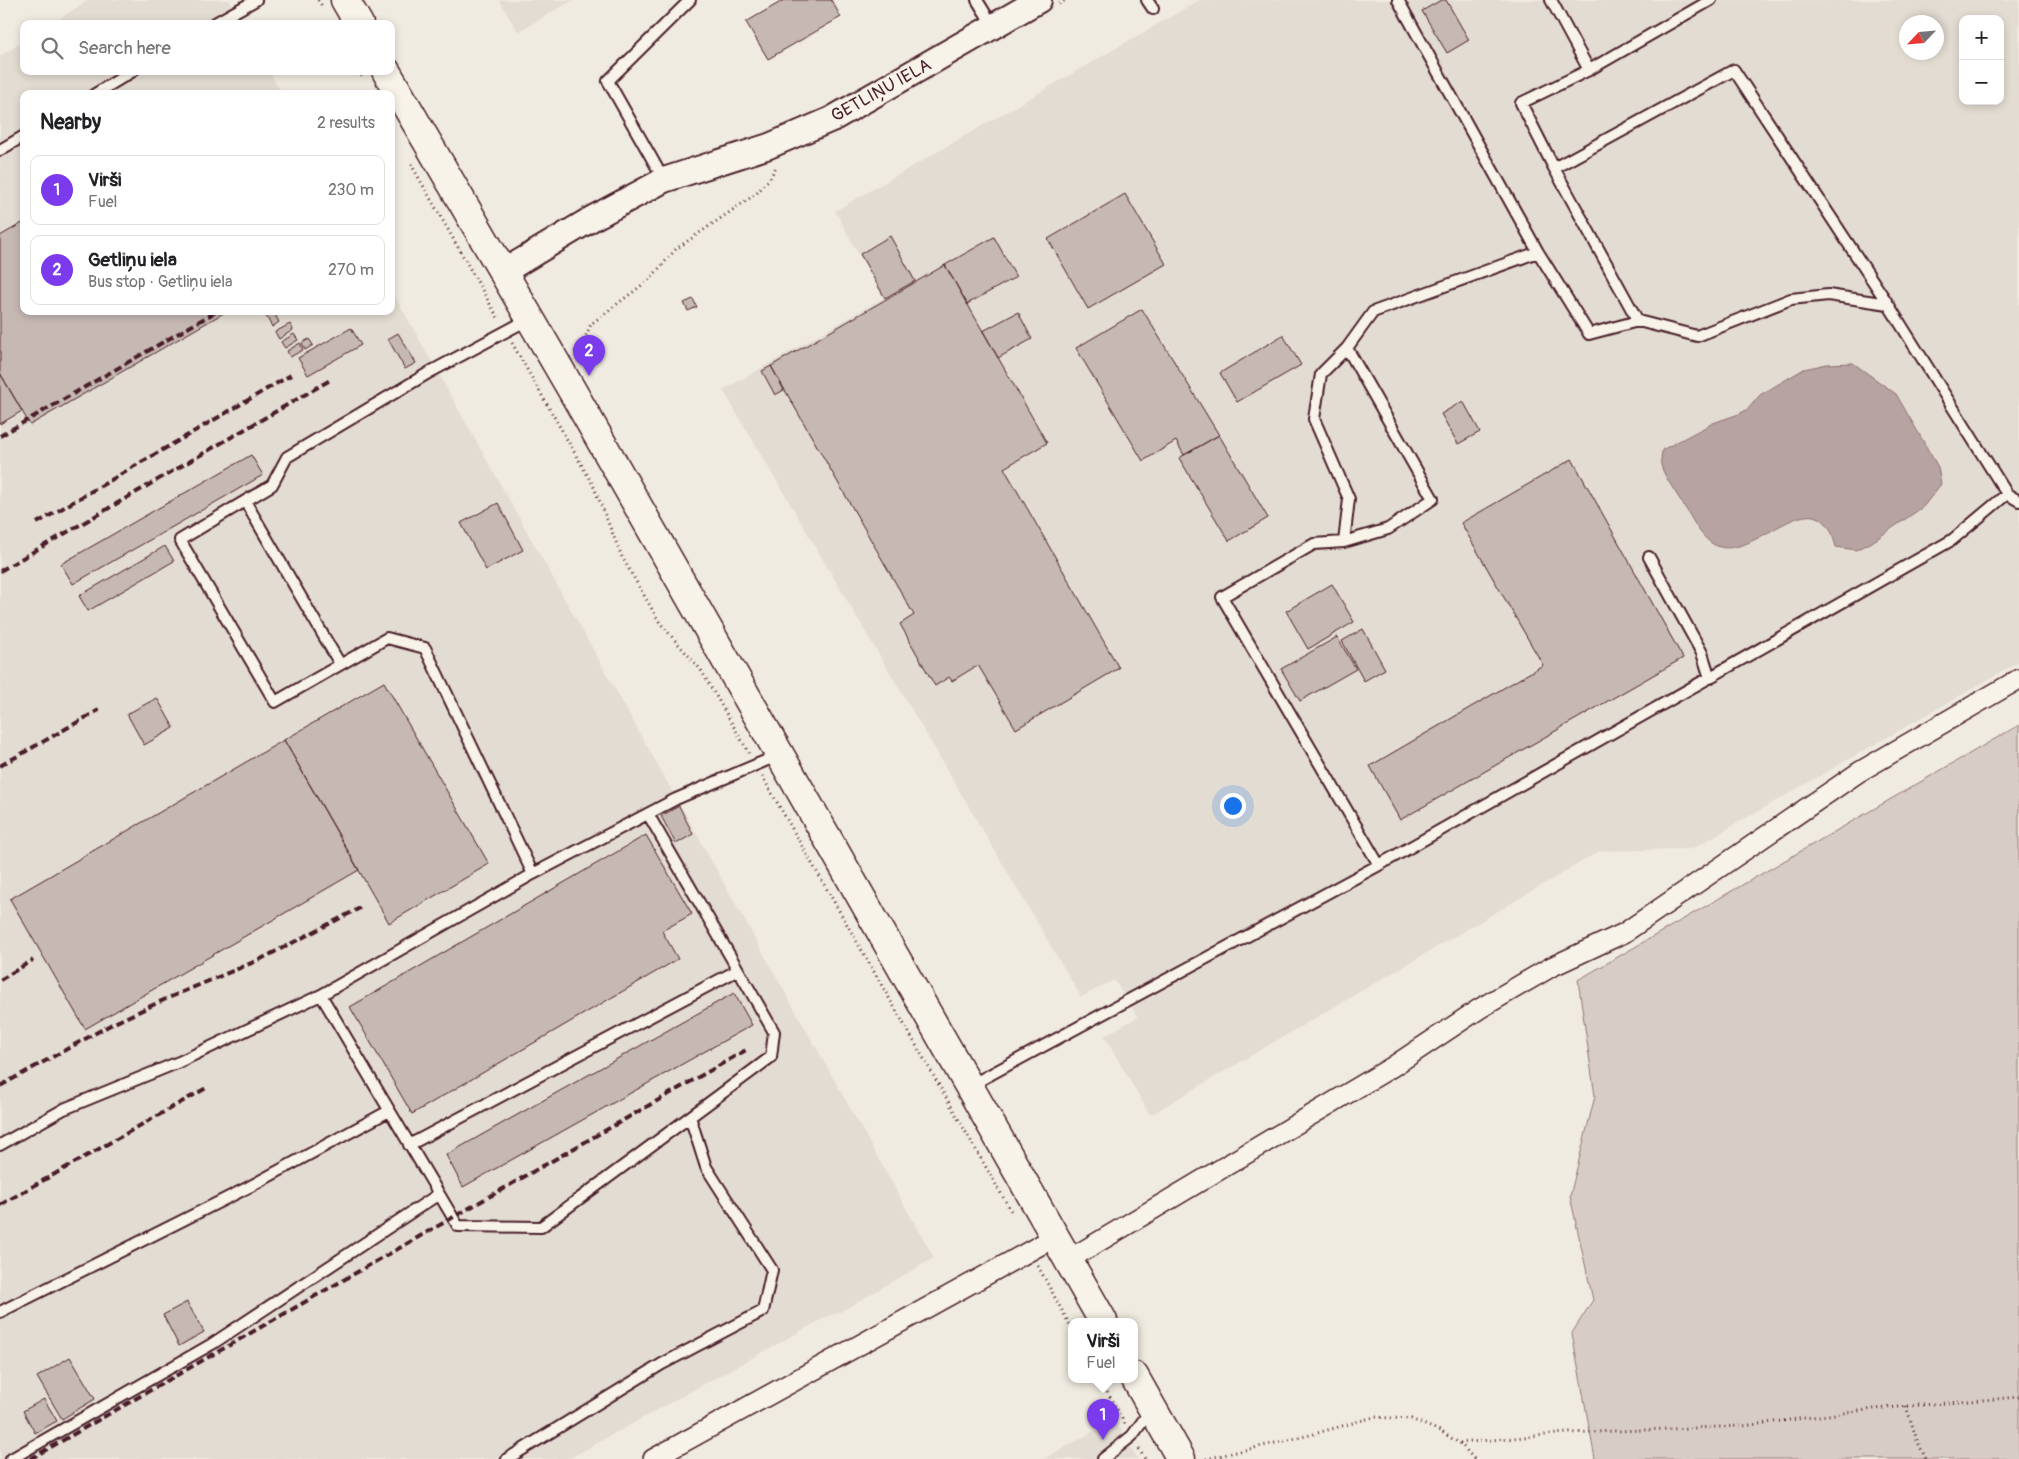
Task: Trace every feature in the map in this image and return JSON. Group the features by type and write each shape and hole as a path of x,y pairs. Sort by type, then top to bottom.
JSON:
{"main road":[{"path":"345,0 357,20"},
{"path":"388,75 530,318 767,760 970,1086 1101,1318"},
{"path":"1138,1383 1182,1459"}],"street":[{"name":"GETLIŅU IELA","path":"503,272 593,218 664,180 769,146 832,119 993,26 1048,2"},
{"path":"653,1459 1032,1252 1061,1249 1392,1067 1487,1004 1551,967 1624,933 1858,772 2019,679"}],"lane":[{"path":"219,20 256,0"},
{"path":"664,180 608,81 690,0"},
{"path":"977,0 993,26"},
{"path":"1398,0 1538,252 1589,334 1638,322 1697,336 1791,299 1828,295 1888,304"},
{"path":"1551,0 1588,70"},
{"path":"1638,322 1554,168 1521,103 1588,70 1711,0"},
{"path":"1554,168 1734,70 1888,304 2007,494 2019,501"},
{"path":"102,90 126,75"},
{"path":"0,150 20,138"},
{"path":"1344,542 1349,499 1314,419 1321,374 1347,348 1373,312 1538,252"},
{"path":"530,318 430,372 287,457 272,485 180,540 275,702 386,638 425,648 533,874"},
{"path":"1347,348 1433,499 1388,529 1344,542 1314,544 1222,597 1379,865"},
{"path":"970,1086 1379,865 1952,540 2007,494"},
{"path":"245,501 340,664"},
{"path":"1649,557 1702,653 1710,678"},
{"path":"0,1145 64,1109 178,1062 321,995 533,874 648,814 710,784 767,760"},
{"path":"321,995 458,1226 541,1227 770,1057 774,1032 648,814"},
{"path":"409,1145 738,970"},
{"path":"0,1312 249,1187 389,1111"},
{"path":"507,1459 662,1364 763,1311 772,1270 706,1167 690,1117"},
{"path":"11,1459 212,1344 439,1194"},
{"path":"1103,1459 1132,1436 1152,1408"}],"path":[{"path":"1048,2 1066,0"},
{"path":"572,355 582,344 592,324 650,279 676,249 756,194 770,178 779,161"},
{"path":"410,162 593,485 622,557 660,623 701,670 767,760 994,1184 1017,1219"},
{"path":"1032,1252 1068,1321"},
{"path":"1102,1383 1145,1459"},
{"path":"1459,1442 1567,1433 1743,1426 1906,1406 2019,1397"},
{"path":"1906,1406 1917,1440 1926,1459"},
{"path":"1206,1459 1310,1435 1374,1417 1411,1419 1440,1431 1459,1442 1474,1459"}],"shaded area":[{"path":"88,0 229,0 241,20 57,20"},
{"path":"499,0 573,0 518,32"},
{"path":"1199,0 2019,0 2019,662 1692,849 1600,851 1150,1115 1104,1036 1138,1017 1114,980 1081,997 723,390 883,298 835,211"},
{"path":"20,44 20,75 271,75 280,90 20,90 20,315 395,315 395,296 934,1258 838,1313 830,1315 568,1459 0,1459 0,56"},
{"path":"1853,363 1896,394 1938,467 1941,484 1923,507 1875,540 1856,550 1836,547 1830,529 1819,518 1806,516 1791,520 1743,545 1727,548 1708,541 1665,475 1661,463 1662,450 1713,423 1748,409 1760,395 1804,369 1827,364"},
{"path":"2019,725 2019,1459 1595,1459 1572,1333 1593,1300 1570,1196 1595,1096 1578,980"},
{"path":"1115,1420 1138,1459 1043,1459"}],"building":[{"path":"784,0 831,0 841,17 768,59 746,22"},
{"path":"1441,0 1446,0 1469,40 1447,53 1422,11"},
{"path":"1125,194 1166,264 1088,309 1048,239"},
{"path":"20,224 20,315 220,315 30,425 0,373 0,236"},
{"path":"890,236 915,281 885,298 860,254"},
{"path":"994,237 1016,277 967,304 945,265"},
{"path":"945,265 1047,443 1004,468 1119,668 1016,729 978,665 952,681 949,677 935,686 900,624 914,615 771,366"},
{"path":"693,299 697,307 688,311 684,303"},
{"path":"1142,309 1219,435 1184,455 1176,441 1143,461 1076,348"},
{"path":"1018,312 1032,339 998,358 983,331"},
{"path":"266,315 275,315 279,322 272,327"},
{"path":"290,324 293,330 279,339 275,332"},
{"path":"351,328 361,345 308,375 298,358"},
{"path":"398,333 416,363 405,369 388,339"},
{"path":"294,334 298,340 285,348 281,342"},
{"path":"1283,335 1301,365 1237,402 1220,373"},
{"path":"309,339 313,345 305,350 302,343"},
{"path":"300,343 303,350 290,357 287,351"},
{"path":"771,366 784,390 775,395 762,371"},
{"path":"0,373 22,411 0,424"},
{"path":"1463,401 1480,432 1458,444 1441,414"},
{"path":"1219,435 1268,518 1229,541 1179,458"},
{"path":"251,455 263,475 73,584 61,564"},
{"path":"1572,459 1683,658 1400,820 1370,766 1543,665 1461,523"},
{"path":"498,503 523,550 486,570 461,523"},
{"path":"165,546 174,561 88,611 79,596"},
{"path":"1332,584 1354,622 1308,649 1286,611"},
{"path":"1363,629 1385,669 1364,681 1342,641"},
{"path":"1337,637 1356,669 1300,701 1281,669"},
{"path":"384,682 489,864 389,923 284,740"},
{"path":"157,698 174,728 144,745 127,714"},
{"path":"284,740 359,870 85,1029 10,899"},
{"path":"679,806 693,834 676,844 661,816"},
{"path":"646,835 692,914 662,931 678,959 412,1114 350,1007"},
{"path":"734,993 752,1025 463,1187 446,1155"},
{"path":"187,1302 204,1332 179,1346 163,1315"},
{"path":"70,1357 95,1399 62,1419 37,1377"},
{"path":"44,1399 57,1421 35,1433 23,1411"}],"railway":[{"path":"0,436 210,315"},
{"path":"37,523 291,375"},
{"path":"0,571 332,379"},
{"path":"0,766 99,710"},
{"path":"0,1086 112,1024 261,959 360,908"},
{"path":"0,980 33,960"},
{"path":"30,1459 746,1050"},
{"path":"0,1205 208,1087"}],"place":[{"name":"Getliņu iela","path":"589,376"},
{"name":"Virši","path":"1103,1440"}]}
